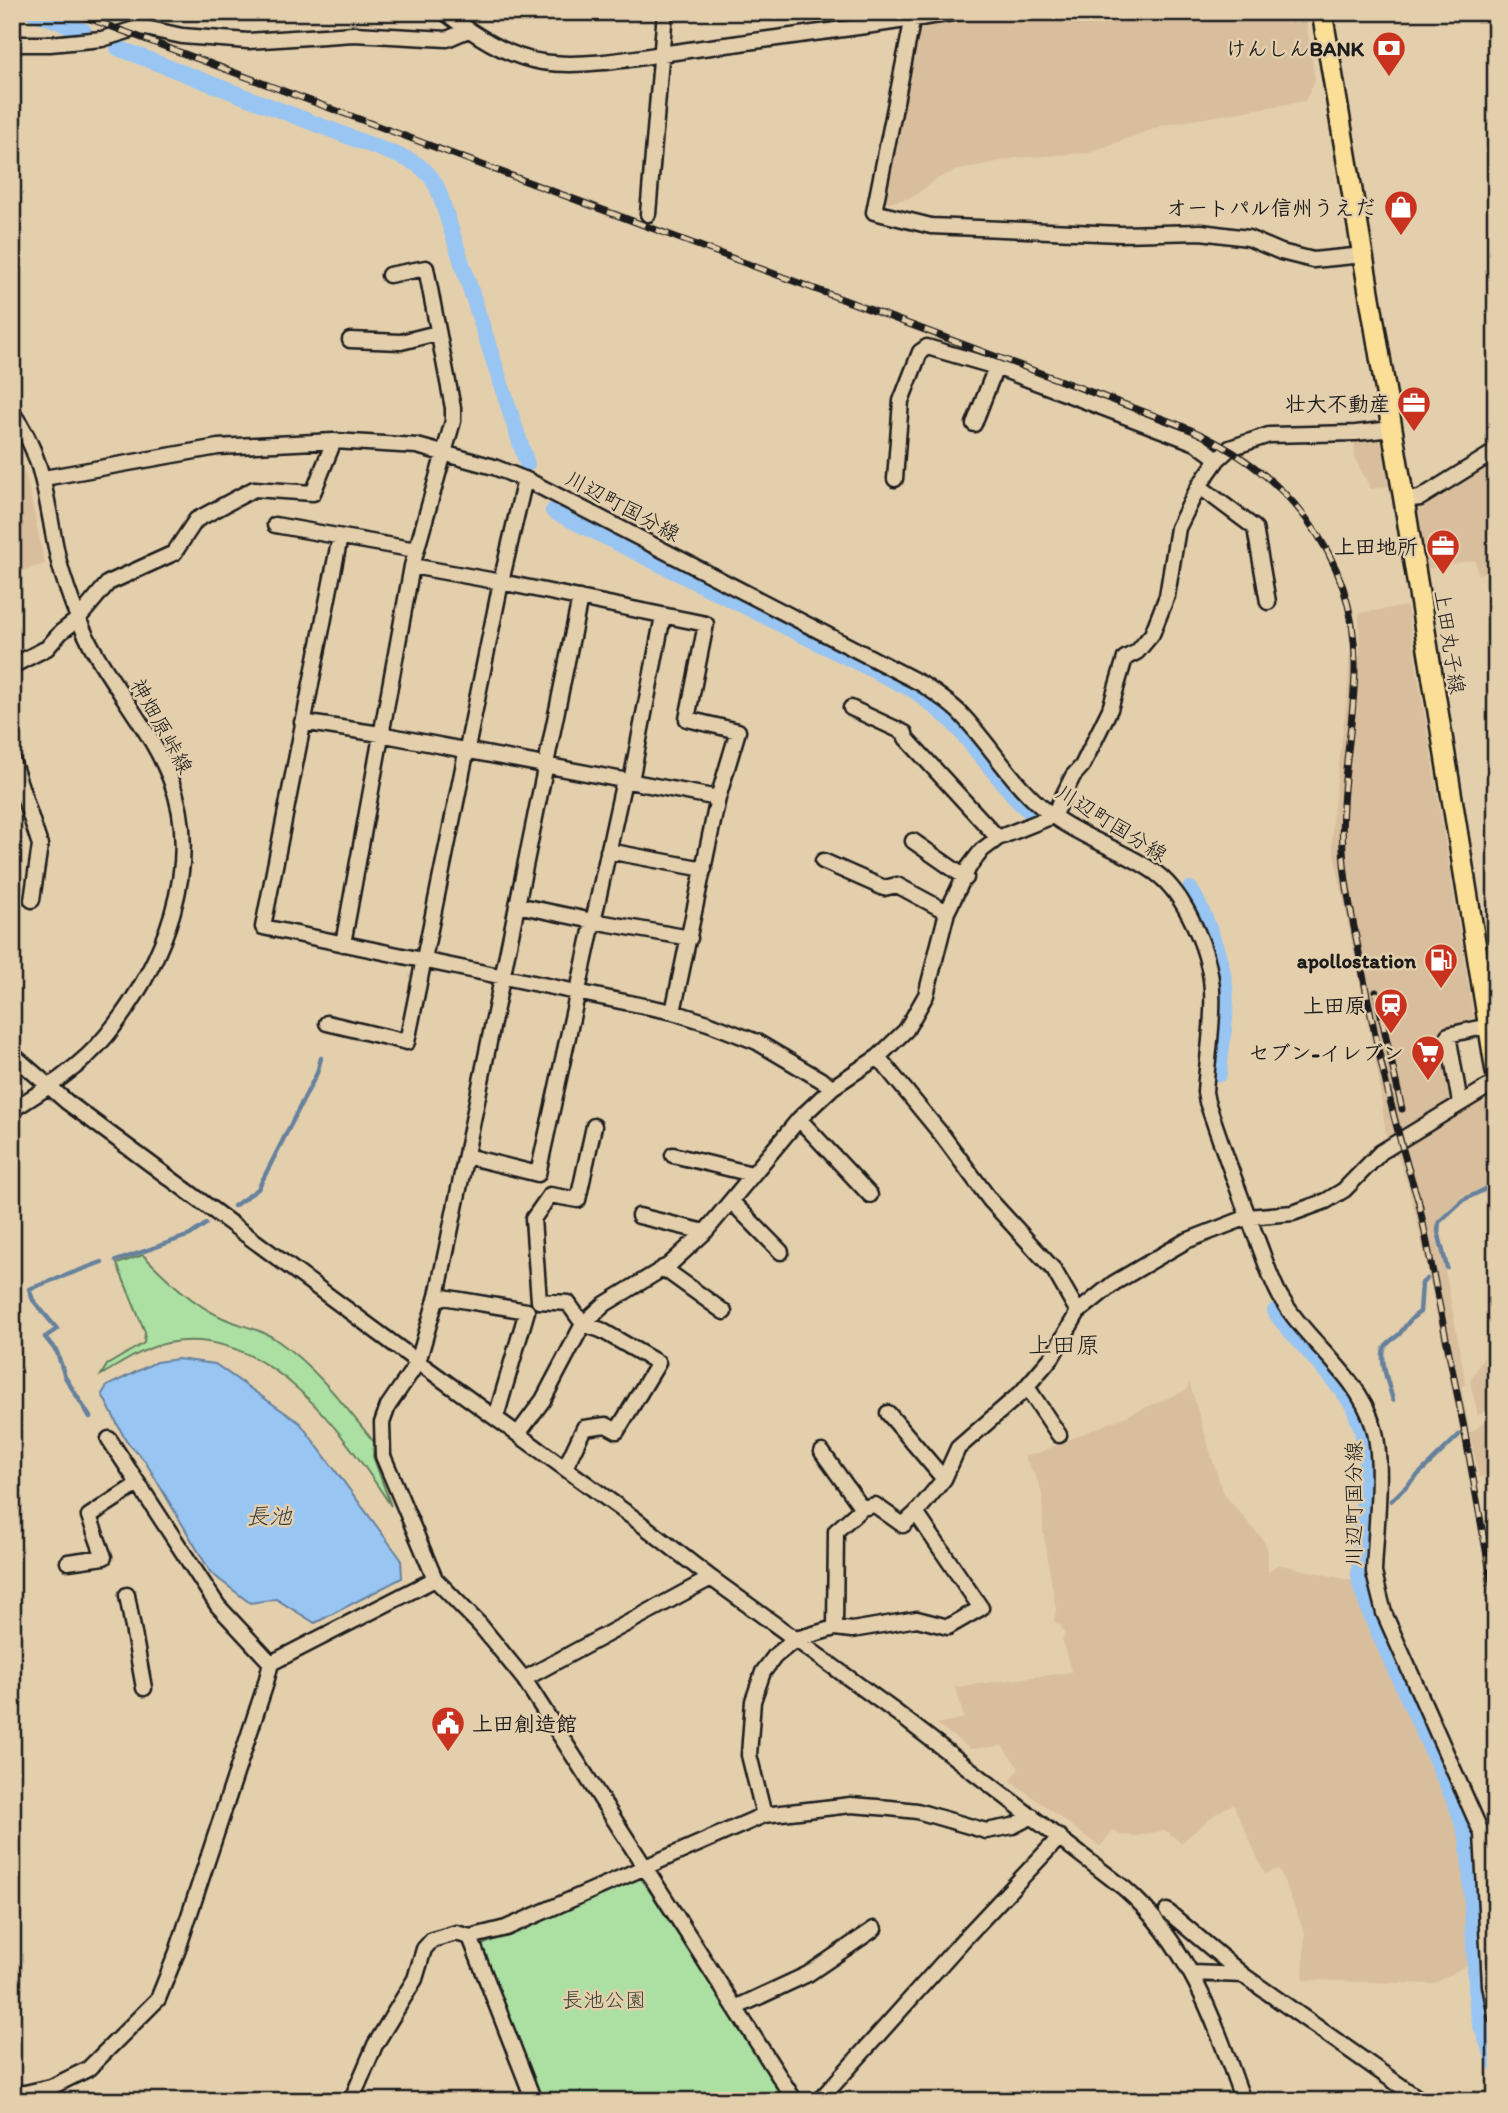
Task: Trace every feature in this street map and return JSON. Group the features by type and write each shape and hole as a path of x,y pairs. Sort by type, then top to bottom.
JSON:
{"main road":[{"name":"上田丸子線","path":"1322,12 1496,1072"}],"street":[{"path":"444,12 468,30 512,53 542,62 580,63 914,15 959,12"},
{"path":"648,214 666,12"},
{"path":"914,15 874,212 931,226 1121,234 1202,232 1248,238 1281,252 1313,260 1363,255"},
{"path":"12,44 102,40 141,27 192,38 248,41 354,34 447,39 468,30"},
{"path":"343,944 412,566 453,421 453,408 426,268 389,275"},
{"path":"350,341 401,342 437,333"},
{"path":"895,479 901,401 920,352 927,347 996,367 1196,443 1218,459"},
{"path":"974,424 996,367"},
{"path":"12,412 27,437 44,478"},
{"path":"518,1434 544,1400 583,1324 606,1304 663,1268 705,1232 799,1119 833,1087 878,1057 906,1030 926,995 947,912 966,878 969,867 982,850 998,838 1053,816 1073,776 1082,766 1110,709 1125,658 1137,652 1152,634 1167,596 1178,528 1199,486 1218,459 1230,448 1269,435 1356,433 1392,429"},
{"path":"12,666 47,648 61,632 78,619 108,583 174,553 196,520 254,489 313,493 334,441"},
{"name":"川辺町国分線","path":"44,478 218,447 334,441 417,446 445,452 525,479 922,684 960,713 1024,789 1053,816 1157,874 1185,906 1210,974 1212,992 1205,1091 1248,1217 1280,1296 1303,1329 1353,1385 1365,1402 1375,1428 1378,1459 1375,1584 1384,1613 1482,1834 1490,1984 1496,2017"},
{"path":"1404,500 1420,498 1496,451"},
{"name":"神畑原峠線","path":"12,1110 78,1064 106,1036 133,999 173,915 182,856 179,806 170,778 78,619 60,563 44,478"},
{"path":"327,1023 407,1042 525,479"},
{"path":"1199,486 1255,528 1268,602"},
{"path":"275,525 416,550"},
{"path":"340,537 264,927 673,1012 757,1042 833,1087"},
{"path":"412,566 706,624 687,719 738,731 718,798 673,1012"},
{"path":"580,598 437,1296 418,1362 388,1406 382,1423 383,1456 435,1579 480,1625 524,1679 795,2101"},
{"path":"466,1156 538,1174 608,851 627,780 663,616"},
{"path":"851,708 905,733 906,738 998,838"},
{"path":"302,722 546,764 718,798"},
{"path":"12,760 40,845 32,900"},
{"path":"913,841 966,878"},
{"path":"608,851 704,869"},
{"path":"823,861 884,888 897,885 947,912"},
{"path":"517,905 593,922 690,938"},
{"path":"1460,1103 1448,1035 1488,1026"},
{"path":"12,1054 48,1087 796,1639 1060,1837 1141,1903 1168,1935 1192,1973 1215,2024 1243,2101"},
{"path":"878,1057 942,1135 990,1200 1054,1270 1078,1312"},
{"path":"835,1628 836,1531 862,1508 875,1505 902,1525 916,1513 944,1479 957,1448 1027,1387 1052,1357 1078,1312 1114,1283 1186,1241 1248,1217 1293,1213 1326,1200 1344,1190 1381,1152 1496,1082"},
{"path":"799,1119 870,1195"},
{"path":"565,1468 584,1428 606,1425 617,1430 658,1363 601,1330 583,1324 568,1303 539,1301 533,1219 550,1195 578,1200 594,1126"},
{"path":"673,1155 752,1174"},
{"path":"731,1201 781,1252"},
{"path":"639,1216 705,1232"},
{"path":"663,1268 724,1312"},
{"path":"437,1296 527,1311 496,1417"},
{"path":"1027,1387 1059,1435"},
{"path":"888,1413 944,1479"},
{"path":"109,1439 218,1606 271,1662"},
{"path":"822,1452 862,1508"},
{"path":"68,1562 104,1556 89,1516 138,1484"},
{"path":"764,1815 749,1755 753,1701 763,1672 775,1656 796,1639 835,1628 852,1630 916,1619 948,1627 981,1608 916,1513"},
{"path":"524,1679 711,1578"},
{"path":"12,2092 25,2093 51,2087 88,2069 158,1999 183,1935 271,1662 435,1579"},
{"path":"127,1595 144,1688"},
{"path":"351,2101 374,2045 415,1979 424,1949 432,1940 456,1933 470,1937 506,1928 764,1815 851,1805 916,1811 986,1831 1013,1826 1032,1816"},
{"path":"819,2101 964,1939 1060,1837"},
{"path":"1167,1912 1244,1975 1422,2101"},
{"path":"736,2008 808,1974 874,1929"},
{"path":"470,1937 534,2101"},
{"path":"1192,1973 1244,1975"}],"shaded area":[{"path":"998,12 1305,12 1315,81 1305,101 1164,125 1089,153 1015,158 955,171 937,179 913,197 889,203 883,197 920,25"},
{"path":"1383,435 1392,486 1371,489 1355,459 1354,439"},
{"path":"12,444 27,480 45,564 13,573 15,585 12,585"},
{"path":"1496,456 1496,571 1478,574 1475,560 1425,569 1415,506"},
{"path":"1407,606 1475,1025 1444,1031 1455,1098 1410,1125 1413,1138 1480,1098 1491,1110 1496,1139 1496,1182 1462,1200 1447,1211 1437,1225 1466,1384 1461,1387 1470,1433 1496,1413 1496,1474 1479,1477 1470,1434 1462,1439 1407,1182 1396,1151 1386,1137 1379,1080 1332,843 1349,656 1360,656 1359,613"},
{"path":"1496,1343 1496,1403 1478,1416 1470,1381 1485,1355"},
{"path":"1189,1382 1220,1483 1225,1495 1264,1541 1268,1550 1268,1572 1278,1564 1354,1581 1355,1593 1362,1610 1455,1811 1464,1839 1467,1865 1470,1964 1433,1984 1303,1980 1305,1933 1279,1869 1265,1874 1233,1804 1214,1815 1181,1843 1165,1830 1137,1836 1120,1835 1113,1830 1100,1847 1011,1781 1019,1768 1002,1746 971,1749 936,1724 964,1718 955,1687 1071,1672 1062,1639 1065,1635 1060,1625 1054,1622 1056,1610 1043,1530 1042,1495 1039,1483 1024,1456 1038,1453 1187,1390"}],"green space":[{"path":"143,1255 201,1306 223,1318 272,1337 317,1375 374,1442 373,1456 391,1506 350,1447 299,1390 270,1367 238,1350 204,1342 168,1343 141,1352 101,1375 107,1365 144,1343 145,1332 117,1264"},
{"name":"長池公園","path":"639,1875 787,2101 540,2101 480,1946"}],"water":[{"name":"長池","path":"178,1359 215,1364 300,1423 401,1559 402,1578 315,1623 276,1599 250,1603 211,1573 145,1461 126,1441 102,1394 107,1386 156,1362"}],"waterway":[{"path":"33,12 84,31"},
{"path":"118,48 407,159 428,173 440,195 527,464"},
{"path":"553,511 915,691 951,720 1019,802 1034,815"},
{"path":"1190,889 1212,936 1223,976 1226,1008 1219,1074"},
{"path":"234,1206 258,1189 317,1073 321,1058"},
{"path":"1447,1268 1438,1231 1439,1222 1463,1200 1496,1184"},
{"path":"116,1261 190,1235 206,1224"},
{"path":"90,1417 65,1377 57,1352 45,1337 57,1329 33,1300 29,1289 102,1262"},
{"path":"1393,1400 1385,1373 1383,1352 1420,1312 1422,1283 1427,1279"},
{"path":"1275,1311 1343,1391 1353,1406 1362,1430 1366,1459 1359,1575 1361,1588 1457,1807 1467,1838 1477,2007 1481,2026 1496,2065"},
{"path":"1391,1501 1459,1435"},
{"path":"1363,1501 1368,1501"}],"railway":[{"path":"72,12 1177,424 1215,442 1280,489 1306,518 1327,551 1343,587 1352,627 1354,691 1342,826 1346,880 1381,1063 1420,1206"},
{"path":"1376,992 1402,1109"},
{"path":"1418,1198 1496,1606"}],"place":[{"name":"けんしんBANK","path":"1389,78"},
{"name":"オートパル信州うえだ","path":"1401,237"},
{"name":"壮大不動産","path":"1414,433"},
{"name":"上田地所","path":"1443,576"},
{"name":"apollostation","path":"1441,990"},
{"name":"上田原","path":"1391,1035"},
{"name":"セブン-イレブン","path":"1428,1082"},
{"name":"上田創造館","path":"448,1753"}],"district":[{"name":"上田原","path":"1064,1344"}]}
